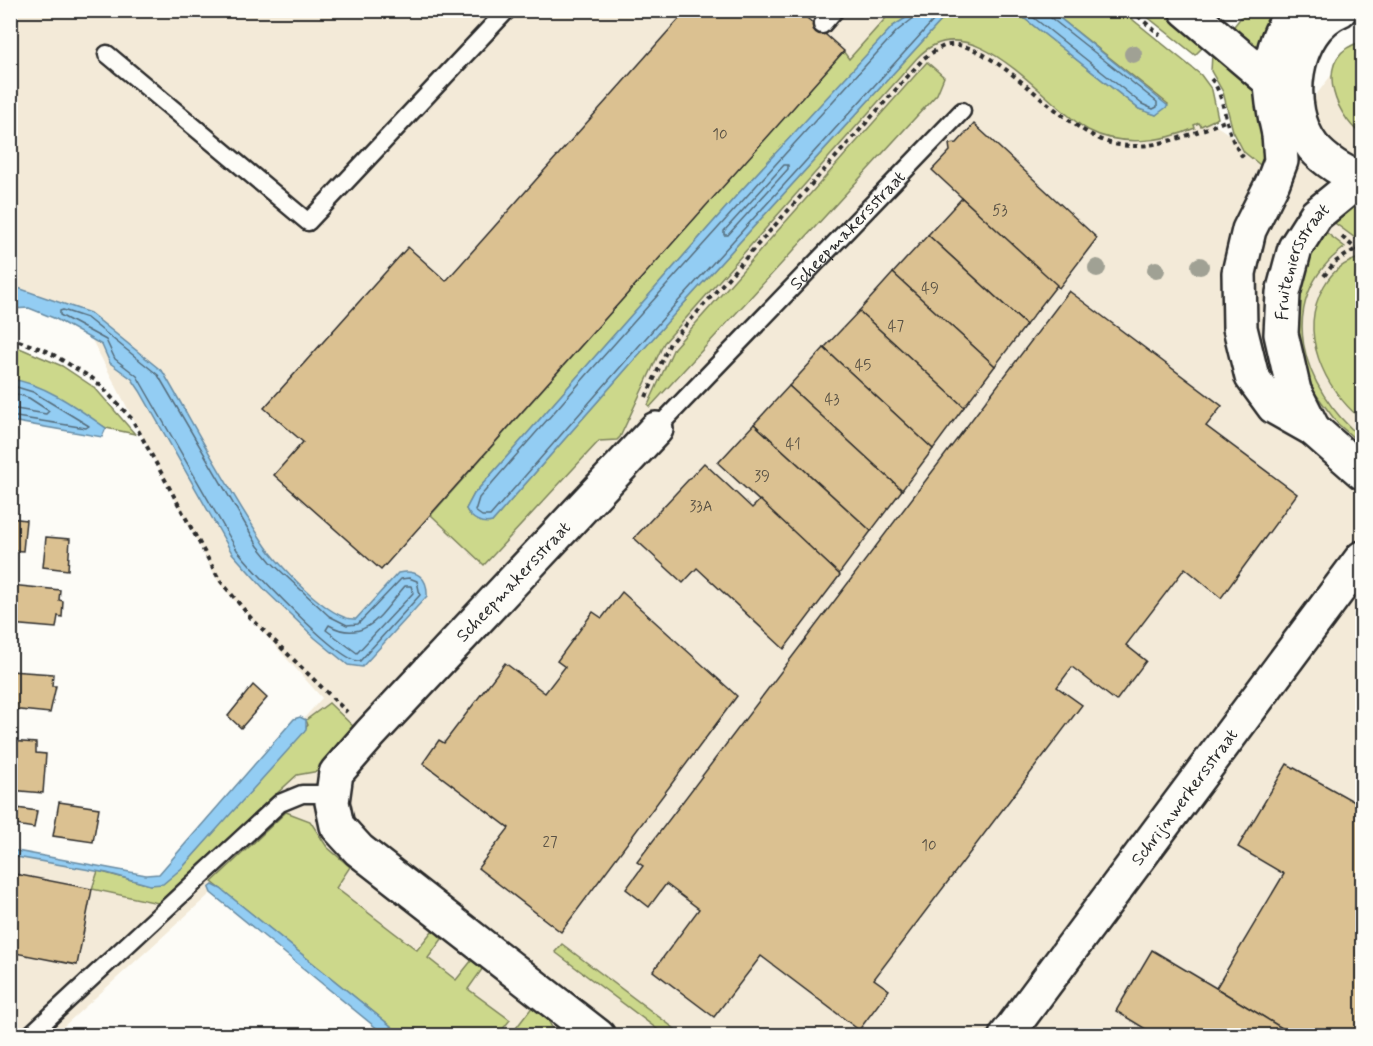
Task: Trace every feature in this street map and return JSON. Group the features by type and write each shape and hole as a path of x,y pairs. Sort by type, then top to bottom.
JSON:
{"street":[{"path":"1186,10 1270,82 1297,102"},
{"name":"Fruiteniersstraat","path":"1295,10 1280,30 1272,57 1270,82 1281,161 1274,182 1249,230 1239,273 1240,328 1252,377 1274,407 1313,429 1362,472"},
{"path":"1340,10 1318,26 1306,42 1300,60 1297,102 1303,129 1314,147 1333,164 1361,180"},
{"name":"Fruiteniersstraat","path":"1313,429 1294,391 1281,334 1283,293 1295,248 1316,214 1361,180"},
{"name":"Scheepmakersstraat","path":"598,1035 359,850 337,826 332,802 336,772 656,429"},
{"name":"Schrijnwerkersstraat","path":"1006,1035 1362,558"}],"lane":[{"path":"107,54 308,222 507,10"},
{"path":"822,25 835,10"},
{"name":"Scheepmakersstraat","path":"656,429 962,111"},
{"path":"29,1035 280,803 302,794 333,794"}],"path":[{"path":"1131,10 1164,38"},
{"path":"1204,72 1216,84 1225,121"},
{"name":"Fruiteniersstraat","path":"1319,284 1335,262 1356,249"},
{"path":"10,338 46,351 95,380 132,418 219,579 250,617 370,734"}],"shaded area":[{"path":"11,11 1057,11 1091,44 1267,159 1362,35 1362,1035 387,1035 211,893 54,1035 11,1035 10,853 161,879 322,698 219,583 81,319 11,291"}],"green space":[{"path":"892,11 917,11 893,26 737,195 474,494 466,509 471,516 480,521 492,522 677,311 950,11 1015,11 1139,109 1156,115 1168,104 1051,11 1122,11 1201,75 1212,90 1218,118 1201,126 1199,123 1194,125 1195,128 1169,137 1141,141 1114,139 1088,130 1006,63 983,49 960,41 938,43 917,58 664,343 620,437 617,440 599,441 484,565 431,515 843,51 849,59"},
{"path":"1140,11 1169,11 1209,41 1195,55"},
{"path":"1246,11 1279,11 1260,53 1231,30"},
{"path":"1362,42 1362,135 1342,113 1332,84 1337,58 1347,48"},
{"path":"1217,48 1252,84 1266,146 1264,168 1244,152 1233,131 1223,92 1211,71 1212,54"},
{"path":"927,62 944,77 937,94 650,407 648,405 674,348"},
{"path":"1362,201 1362,243 1332,221 1349,207"},
{"path":"1323,230 1345,247 1322,269 1308,293 1302,318 1304,344 1311,370 1324,395 1341,418 1362,438 1362,445 1338,424 1315,393 1299,357 1294,328 1305,260"},
{"path":"1362,257 1362,420 1348,407 1326,376 1314,341 1313,322 1316,304 1331,275 1350,261"},
{"path":"10,344 62,366 95,388 135,434 106,428 35,386 11,379"},
{"path":"329,703 355,728 319,771 297,775 158,903 92,889 98,871 150,885 182,868 308,725 306,720"},
{"path":"286,812 310,821 327,847 350,867 336,888 417,950 432,931 435,931 442,939 428,958 456,980 472,960 483,968 468,989 510,1020 498,1035 402,1035 212,882"},
{"path":"562,944 683,1035 665,1035 555,952"},
{"path":"533,1006 548,1020 556,1035 510,1036"}],"water":[{"path":"917,11 950,11 677,311 492,522 481,522 471,516 466,509 474,494 737,195 893,26"},
{"path":"1015,11 1051,11 1168,106 1156,115 1139,109"},
{"path":"10,107 15,118 15,287 90,313 163,372 263,542 292,576 319,601 345,617 356,619 398,573 410,572 423,579 427,596 362,667 348,665 315,638 266,591 232,553 140,391 132,379 110,363 102,345 56,319 29,308 11,309"},
{"path":"10,379 36,386 73,405 106,428 102,437 11,421"},
{"path":"300,717 306,720 306,730 182,868 163,884 150,885 107,873 11,856 11,850 146,875 159,874 294,719"},
{"path":"213,885 221,889 402,1035 385,1035 211,893 209,888"}],"building":[{"path":"687,10 798,10 844,51 381,570 274,475 303,442 264,408 408,247 446,281"},
{"path":"974,124 1097,238 1059,288 932,170 950,151 949,144 957,143"},
{"path":"962,198 1057,285 1026,325 928,235"},
{"path":"928,235 1026,325 995,366 893,273"},
{"path":"893,273 995,366 964,407 859,311"},
{"path":"1069,291 1222,406 1206,426 1297,494 1221,598 1185,568 1126,645 1146,661 1116,701 1072,667 1057,687 1082,705 874,979 889,990 859,1030 761,956 714,1017 653,971 699,909 666,884 649,907 626,889 643,866 637,862"},
{"path":"859,311 964,407 933,449 824,348"},
{"path":"824,348 933,449 902,490 789,386"},
{"path":"789,386 902,490 871,531 754,424"},
{"path":"754,424 871,531 839,574 718,463"},
{"path":"704,463 752,508 760,500 840,575 784,649 697,568 683,583 634,538"},
{"path":"10,518 26,520 23,551 10,550"},
{"path":"46,537 70,539 68,570 43,567"},
{"path":"10,585 60,590 59,600 63,601 62,617 58,616 56,628 10,624"},
{"path":"622,592 737,696 561,932 478,868 509,828 423,763 439,740 444,743 505,663 545,693 565,667 557,661 593,612 602,618"},
{"path":"10,671 53,674 52,686 56,686 50,713 10,709"},
{"path":"253,685 267,698 241,728 228,716"},
{"path":"10,741 36,743 36,753 46,754 43,793 10,790"},
{"path":"1287,764 1362,806 1361,1036 1295,1036 1216,988 1284,874 1238,847"},
{"path":"59,802 99,808 93,842 53,836"},
{"path":"10,807 37,811 34,828 10,824"},
{"path":"10,873 92,889 77,965 10,952"},
{"path":"1152,950 1295,1036 1157,1036 1116,1011"}]}
